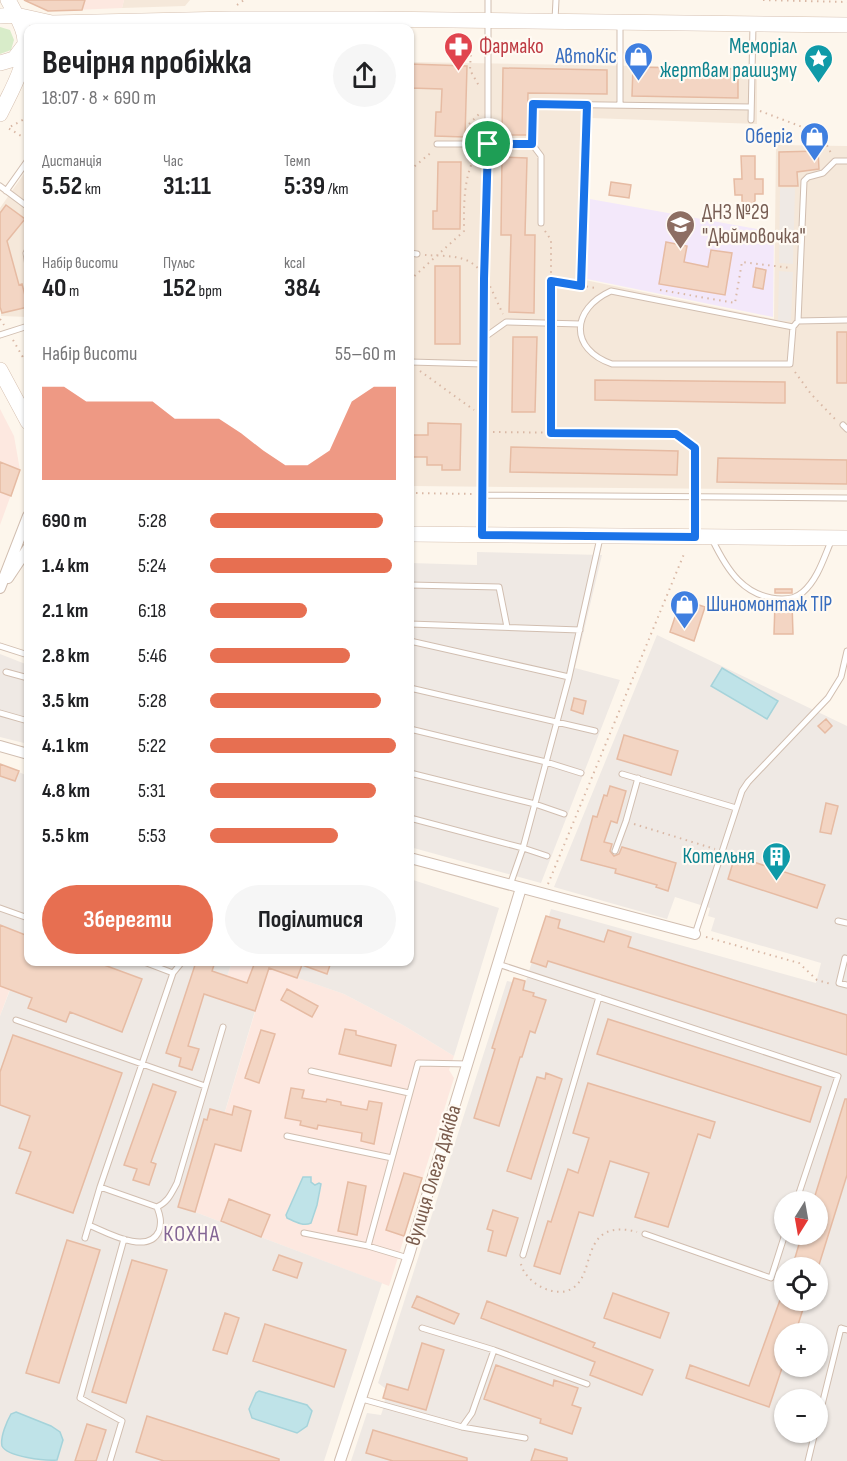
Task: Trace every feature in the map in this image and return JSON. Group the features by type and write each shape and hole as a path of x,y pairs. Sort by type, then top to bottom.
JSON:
{"street":[{"path":"0,114 17,79 18,54 24,35 8,0"},
{"path":"0,16 18,21 78,24"},
{"path":"124,24 231,19 375,24 488,20 847,25"},
{"path":"0,370 24,415"},
{"path":"0,590 24,527"},
{"path":"414,534 840,538"},
{"path":"0,590 24,554"},
{"path":"0,746 24,753"},
{"path":"414,859 695,934"},
{"name":"вулиця Олега Дяківа","path":"340,1461 408,1258 468,1064 498,964 516,887"}],"lane":[{"path":"488,0 488,144"},
{"path":"555,21 556,0"},
{"path":"620,22 620,105"},
{"path":"751,120 753,24"},
{"path":"541,223 541,156 532,144 533,104 752,107"},
{"path":"437,144 532,144"},
{"path":"793,327 611,291 596,298 583,314 580,324 582,338 589,350 600,360 612,364 790,364 793,327 798,321 804,181 808,177 823,173 836,161 847,161"},
{"path":"6,191 24,166"},
{"path":"0,186 24,204"},
{"path":"798,321 847,320"},
{"path":"482,535 485,337 506,322 580,324"},
{"path":"0,334 24,327"},
{"path":"414,362 484,364"},
{"path":"483,495 847,498"},
{"path":"695,496 695,537"},
{"path":"516,887 523,848 569,677 600,536"},
{"path":"712,537 731,572 748,590 766,598 794,599 814,578 840,538"},
{"path":"414,585 499,587 507,627"},
{"path":"414,624 579,630"},
{"path":"414,642 569,677"},
{"path":"0,646 24,653"},
{"path":"695,934 735,808 748,782 828,698 836,687 847,651"},
{"path":"6,672 24,677"},
{"path":"414,689 595,731"},
{"path":"0,713 24,720"},
{"path":"414,730 546,762 581,773"},
{"path":"414,774 535,804 564,814"},
{"path":"622,774 735,808"},
{"path":"615,851 638,778"},
{"path":"414,819 547,856"},
{"path":"0,908 24,917"},
{"path":"838,921 847,923"},
{"path":"847,958 845,958 840,982 847,985"},
{"path":"498,964 838,1076 800,1191"},
{"path":"155,966 173,973"},
{"path":"85,1238 100,1187 173,973 179,966"},
{"path":"523,1255 599,998"},
{"path":"16,1020 205,1086"},
{"path":"100,1187 157,1207 164,1204 177,1183 223,1027"},
{"path":"368,1246 418,1062 468,1064"},
{"path":"311,1071 409,1094"},
{"path":"287,1136 392,1158"},
{"path":"89,1225 124,1239 144,1243 152,1240 158,1234 160,1217 157,1207"},
{"path":"304,1233 368,1246 408,1258"},
{"path":"645,1234 771,1278 782,1245"},
{"path":"110,1461 122,1421 80,1398 124,1239"},
{"path":"422,1328 495,1350 587,1384"},
{"path":"826,1389 841,1328 847,1330"},
{"path":"462,1427 472,1413 495,1350"},
{"path":"362,1399 462,1427 525,1438"},
{"path":"807,1461 812,1443"}],"path":[{"path":"238,0 235,7 244,0"},
{"path":"763,0 847,2"},
{"path":"469,144 469,124 488,104 470,70 471,49"},
{"path":"581,286 587,105"},
{"path":"752,107 821,134 836,161"},
{"path":"24,119 8,128 24,138"},
{"path":"414,167 432,152 437,144"},
{"path":"414,276 464,231 464,190 467,176 481,144"},
{"path":"485,337 484,279 488,144"},
{"path":"551,240 551,433"},
{"path":"417,254 470,261 478,268 506,322"},
{"path":"654,289 735,303 742,262 800,269"},
{"path":"551,281 611,291"},
{"path":"0,319 24,359"},
{"path":"790,364 811,394 832,417 845,427"},
{"path":"419,370 484,416"},
{"path":"484,432 676,434 695,448 695,496"},
{"path":"414,493 483,495"},
{"path":"543,894 684,554"},
{"path":"626,821 722,851"},
{"path":"695,934 799,963 817,980 831,984 840,982"},
{"path":"523,1255 521,1265 528,1278 544,1288 564,1292 579,1283 597,1240 605,1233 614,1230 629,1230 645,1234"}],"shaded area":[{"path":"29,0 124,0 122,8 49,11 28,2"},
{"path":"124,0 190,0 185,6 122,8"},
{"path":"414,62 757,68 757,124 591,118 585,280 774,319 776,145 847,146 847,490 414,486"},
{"path":"24,174 24,317 1,316 0,208"},
{"path":"780,188 795,188 793,264 779,263"},
{"name":"ДНЗ №29 \"Дюймовочка\"","path":"590,199 774,232 773,317 587,279"},
{"path":"779,271 793,272 791,321 778,321"},
{"path":"0,409 14,436 20,470 0,525"},
{"path":"477,552 602,555 575,668 620,680 541,883 414,848 414,563 477,565"},
{"path":"657,635 847,726 847,1461 351,1461 367,1413 381,1415 384,1406 386,1389 378,1383 507,981 513,982 514,978 526,981 546,916 549,916 551,909 816,983 821,963 711,931 715,918 708,916 710,908 675,897 667,919 554,887"},
{"path":"0,654 24,663 24,743 0,737"},
{"path":"0,764 24,774 24,966 231,966 219,999 255,1011 195,1212 382,1283 324,1461 0,1461 0,1016 10,990 0,986"},
{"path":"414,880 499,908 454,1056 403,1025 344,994 269,968 270,966 414,966"},
{"path":"231,966 271,966 270,968 344,994 403,1025 454,1056 449,1070 454,1078 389,1286 195,1212 255,1012 219,999"},
{"path":"0,986 10,989 0,1016"}],"green space":[{"path":"0,27 10,30 14,40 11,50 0,54"}],"water":[{"path":"722,668 778,701 767,719 711,686"},
{"path":"303,1177 311,1177 311,1182 315,1185 321,1184 311,1223 305,1224 287,1218 286,1215"},
{"path":"259,1391 307,1405 312,1411 307,1426 297,1433 252,1418 249,1409"},
{"path":"16,1412 60,1432 63,1440 57,1460 19,1456 5,1450 2,1446 2,1438 11,1414"}],"building":[{"path":"24,0 85,0 82,10 48,11"},
{"path":"414,64 467,66 465,137 435,136 436,112 441,112 442,89 414,88"},
{"path":"633,67 738,69 738,98 632,96"},
{"path":"503,68 607,70 607,94 528,93 527,135 502,135"},
{"path":"818,151 819,169 797,172 798,186 779,186 779,152"},
{"path":"741,156 755,156 755,179 763,179 763,194 755,194 755,201 752,204 742,201 742,195 735,195 734,179 742,179"},
{"path":"502,157 527,158 525,235 535,235 534,313 509,312 511,235 501,235"},
{"path":"438,162 461,162 460,229 433,229 433,211 437,211"},
{"path":"611,182 631,185 629,198 609,195"},
{"path":"6,205 24,218 7,241 19,285 22,284 24,292 24,308 2,313 0,307 0,213"},
{"name":"ДНЗ №29 \"Дюймовочка\"","path":"666,242 687,246 684,262 708,267 711,250 732,253 725,295 659,284"},
{"path":"435,266 460,266 460,344 435,344"},
{"path":"756,268 766,270 763,289 753,287"},
{"path":"837,332 847,332 847,383 837,383"},
{"path":"513,337 537,337 535,412 512,412"},
{"path":"595,380 785,382 785,403 595,400"},
{"path":"428,423 461,424 460,470 442,470 442,465 427,465 427,457 414,457 414,435 428,435"},
{"path":"511,447 678,451 677,475 510,472"},
{"path":"718,458 847,460 847,484 717,482"},
{"path":"0,462 20,470 11,496 0,492"},
{"path":"775,589 792,589 792,593 775,593"},
{"path":"681,599 705,607 694,641 670,632"},
{"path":"775,603 792,603 793,634 774,634"},
{"path":"574,698 586,701 583,714 571,710"},
{"path":"826,719 832,726 825,733 818,726"},
{"path":"624,735 678,751 671,775 617,759"},
{"path":"0,764 19,771 15,781 0,776"},
{"path":"610,786 626,791 617,823 611,821 604,842 612,844 610,851 614,856 619,854 622,847 676,863 668,891 656,887 657,885 615,873 616,869 581,860 593,816 597,817 604,795 607,796"},
{"path":"826,803 838,806 831,834 820,832"},
{"name":"Котельня","path":"735,856 825,885 817,908 728,879"},
{"path":"546,916 560,920 558,928 604,942 608,930 631,937 628,947 847,1015 847,1055 548,961 546,967 531,962"},
{"path":"0,925 24,934 24,966 107,966 142,979 122,1032 70,1012 66,1022 28,1008 32,998 0,986"},
{"path":"195,966 214,966 212,971 247,983 253,966 302,966 297,978 269,968 255,1011 204,994 188,1046 199,1049 192,1070 179,1066 181,1058 166,1053"},
{"path":"305,966 330,966 327,974"},
{"path":"514,978 525,981 523,990 546,1000 535,1033 530,1031 522,1057 520,1057 499,1126 474,1118 495,1049 492,1048"},
{"path":"287,989 318,1006 312,1017 281,1000"},
{"path":"608,1019 821,1087 810,1122 597,1054"},
{"path":"345,1029 356,1031 356,1035 396,1045 391,1066 339,1054"},
{"path":"261,1030 275,1034 259,1083 245,1078"},
{"path":"13,1035 122,1073 73,1213 16,1193 31,1152 19,1148 30,1116 0,1105 0,1072"},
{"path":"546,1073 562,1079 531,1179 507,1171 537,1077 545,1079"},
{"path":"588,1083 715,1122 710,1138 698,1134 668,1227 635,1217 649,1173 610,1161 593,1216 579,1212 560,1274 534,1266 568,1169 578,1173 589,1138 573,1133"},
{"path":"153,1084 176,1092 151,1162 156,1164 149,1185 133,1180 137,1169 124,1165"},
{"path":"291,1088 304,1090 302,1098 326,1102 327,1099 341,1102 341,1105 367,1110 369,1101 382,1103 374,1144 361,1141 362,1133 318,1125 317,1129 300,1125 301,1121 285,1118"},
{"path":"845,1099 847,1099 847,1175 828,1236 828,1191 816,1191"},
{"path":"234,1106 251,1111 241,1151 215,1144 195,1212 178,1207 204,1119 207,1120 210,1109 232,1115"},
{"path":"404,1173 422,1178 404,1236 386,1230"},
{"path":"348,1182 366,1186 357,1235 338,1231"},
{"path":"229,1199 270,1215 261,1237 221,1221"},
{"path":"493,1210 518,1218 506,1256 488,1251 493,1231 487,1229"},
{"path":"67,1240 100,1250 59,1383 26,1373"},
{"path":"799,1245 825,1245 821,1257 795,1257"},
{"path":"279,1255 302,1263 297,1278 273,1270"},
{"path":"132,1260 167,1270 126,1403 92,1392"},
{"path":"613,1293 669,1313 660,1338 604,1318"},
{"path":"417,1296 459,1314 454,1324 412,1307"},
{"path":"487,1301 595,1343 593,1347 653,1370 642,1395 590,1375 595,1362 481,1318"},
{"path":"776,1311 802,1311 799,1323 774,1323 774,1377 779,1377 769,1407 686,1378 690,1365 749,1386"},
{"path":"225,1313 239,1318 227,1354 213,1350"},
{"path":"265,1324 346,1350 334,1387 253,1361"},
{"path":"422,1343 444,1350 426,1410 383,1398 387,1384 408,1390"},
{"path":"496,1365 553,1386 554,1380 578,1388 572,1405 581,1408 572,1434 540,1423 541,1419 484,1399"},
{"path":"147,1416 279,1459 279,1461 164,1461 136,1452"},
{"path":"87,1424 106,1430 96,1461 75,1461"},
{"path":"373,1430 467,1458 467,1461 393,1461 366,1453"},
{"path":"535,1449 567,1458 567,1461 531,1461"}],"place":[{"name":"Фармако","path":"458,72"},
{"name":"АвтоКіс","path":"638,82"},
{"name":"Меморіал жертвам рашизму","path":"818,84"},
{"name":"Оберіг","path":"814,162"},
{"name":"ДНЗ №29 \"Дюймовочка\"","path":"681,250"},
{"name":"Шиномонтаж ТІР","path":"685,630"},
{"name":"Котельня","path":"776,882"}],"district":[{"name":"КОХНА","path":"192,1233"}],"route":[{"path":"533,104 587,105 581,286 551,281 551,433 676,434 695,448 695,537 482,535 484,279 488,144 532,144 533,104"}]}
